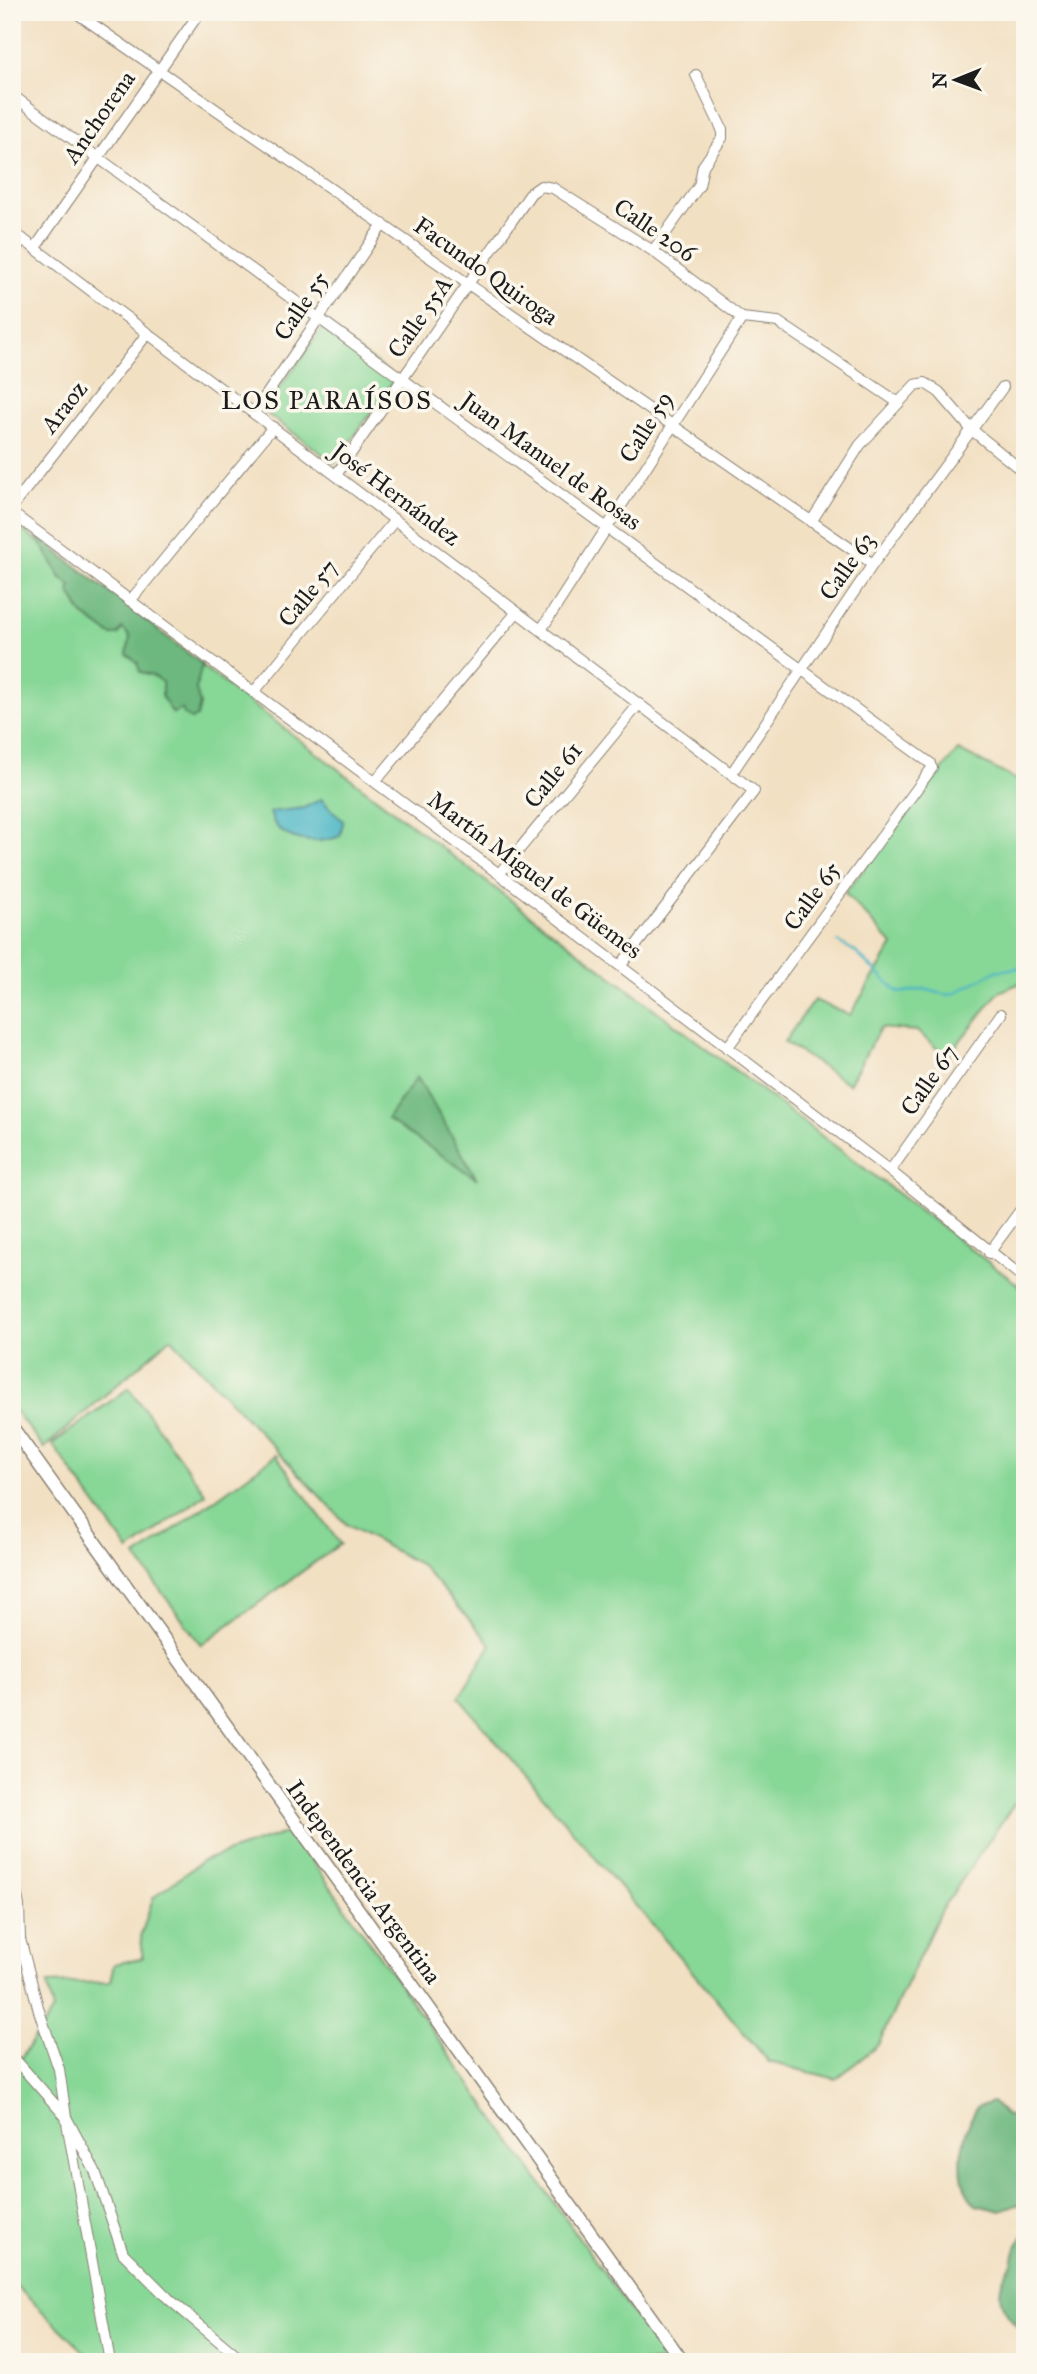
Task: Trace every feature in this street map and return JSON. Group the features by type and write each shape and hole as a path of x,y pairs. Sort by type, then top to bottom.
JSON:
{"street":[{"name":"Facundo Quiroga","path":"75,12 873,564"},
{"name":"Anchorena","path":"35,248 96,157 200,12"},
{"path":"653,251 675,224 699,186 703,166 722,138 722,129 696,75"},
{"name":"Juan Manuel de Rosas","path":"12,96 931,765"},
{"name":"Calle 206","path":"541,186 552,188 653,251 742,318"},
{"name":"Calle 55A","path":"336,475 531,193 541,186"},
{"name":"Calle 55","path":"254,413 383,224"},
{"name":"José Hernández","path":"12,231 754,791 621,965"},
{"path":"12,253 23,239"},
{"path":"742,318 778,322 899,403"},
{"name":"Calle 59","path":"541,630 742,318"},
{"name":"Araoz","path":"12,507 148,333"},
{"path":"811,522 860,445 915,386 925,383 939,392 972,430 1025,473"},
{"name":"Calle 63","path":"731,774 873,564 1003,387"},
{"path":"131,601 273,427"},
{"name":"Martín Miguel de Güemes","path":"12,513 621,965 890,1171 989,1253 1025,1279"},
{"name":"Calle 57","path":"254,692 395,520"},
{"path":"375,782 517,611"},
{"name":"Calle 61","path":"499,873 639,704"},
{"name":"Calle 65","path":"727,1048 931,765"},
{"name":"Calle 67","path":"890,1171 1001,1014"},
{"path":"989,1253 1025,1204"},
{"name":"Independencia Argentina","path":"12,1427 683,2362"},
{"path":"12,1871 19,1906 20,1939 39,2011 59,2068 110,2362"},
{"path":"12,2056 66,2117 95,2171 122,2253 179,2308 244,2362"}],"green space":[{"path":"324,326 396,378 335,463 263,411"},
{"path":"12,522 1025,1290 1025,1788 940,1912 878,2045 836,2079 769,2062 459,1698 491,1644 421,1565 347,1525 171,1338 44,1448 12,1407"},
{"path":"36,535 202,664 196,689 200,705 197,717 191,719 184,715 182,709 173,714 162,697 162,682 152,675 140,672 137,662 127,654 130,637 122,628 118,635 111,635 82,614 69,591 71,586 61,578"},
{"path":"958,750 1025,784 1025,981 999,992 947,1057 917,1031 880,1028 849,1084 784,1042 814,1000 850,1015 893,945 845,893"},
{"path":"417,1077 477,1179 387,1119"},
{"path":"129,1388 206,1494 129,1551 52,1444"},
{"path":"276,1455 340,1544 201,1645 136,1557"},
{"path":"291,1831 667,2362 95,2362 12,2282 12,2071 53,2011 47,1984 110,1982 114,1964 143,1958 141,1935 153,1898 202,1861"},
{"path":"992,2102 1007,2116 1025,2114 1025,2214 1019,2204 1001,2211 976,2205 964,2184 963,2144 971,2118 977,2107"},
{"path":"1025,2233 1025,2334 1008,2316 1000,2294 1004,2277"}],"water":[{"path":"321,799 343,821 340,836 320,841 298,839 280,830 270,812 304,808"}],"waterway":[{"path":"838,942 853,950 899,993 924,989 947,995 996,971 1025,967"}],"district":[{"name":"LOS PARAÍSOS","path":"327,400"}]}
